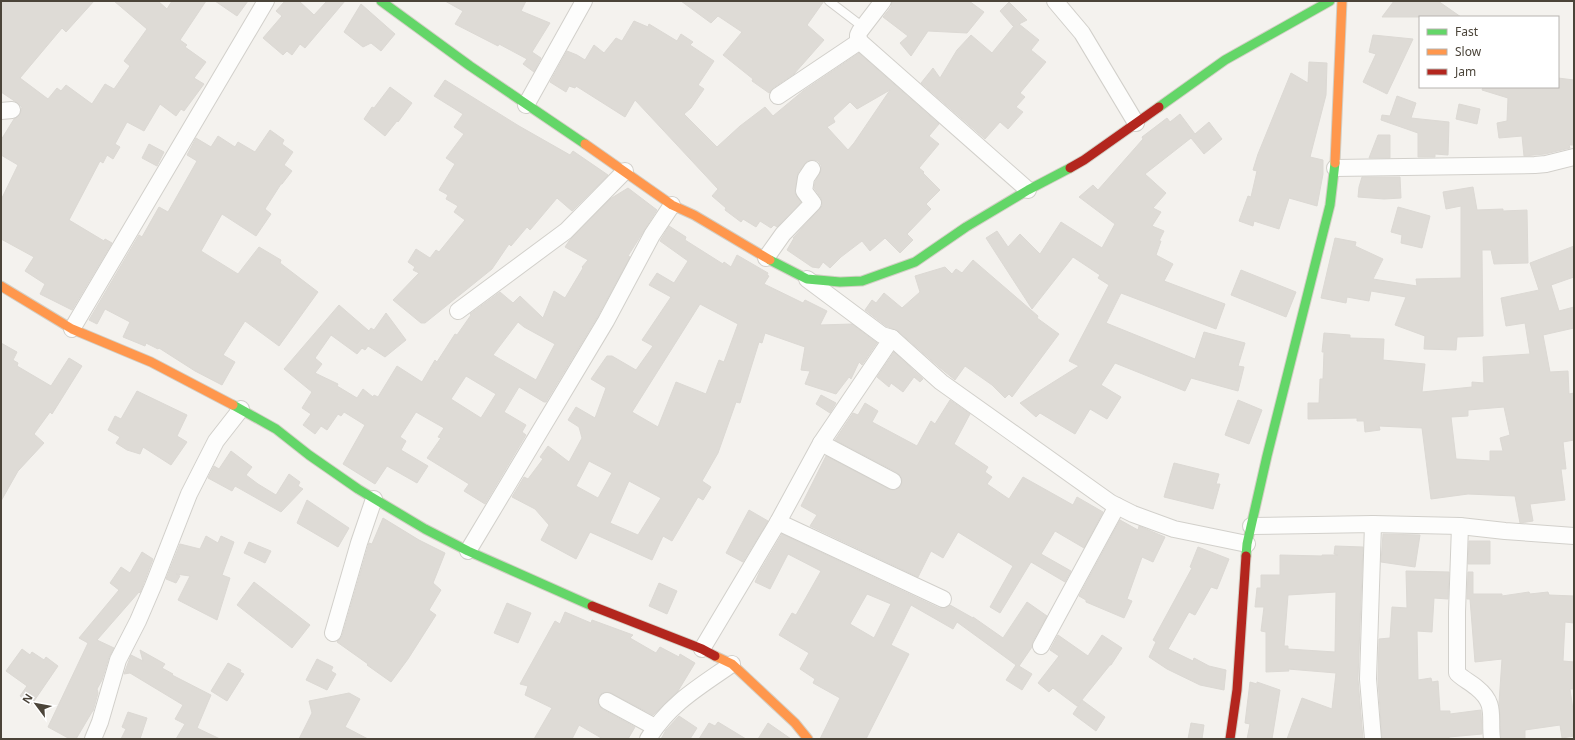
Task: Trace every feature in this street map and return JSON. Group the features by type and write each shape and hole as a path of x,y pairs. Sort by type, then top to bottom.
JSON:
{"street":[{"path":"72,329 266,1"},
{"path":"381,1 463,62 625,171 672,205 694,215 766,258 807,279 882,335 892,338 942,382 1111,503 1133,514 1174,529 1247,544"},
{"path":"526,105 584,1"},
{"path":"778,96 862,34 883,1"},
{"path":"1055,1 1082,33 1136,123"},
{"path":"1230,739 1237,690 1247,544 1267,456 1330,205 1335,168 1342,1"},
{"path":"807,279 840,282 862,281 915,262 966,227 1028,190 1084,160 1225,60 1321,3"},
{"path":"862,34 1028,190"},
{"path":"1335,168 1535,165 1546,164 1574,156"},
{"path":"766,258 783,234 813,203 804,190 806,178 812,169"},
{"path":"458,311 566,231 625,171"},
{"path":"468,551 606,321 652,235 672,205"},
{"path":"1,286 72,329 151,362 276,429 309,456 374,499 425,529 468,551 569,597 702,649 732,664 795,722 808,739"},
{"path":"702,649 778,522 821,443 892,338"},
{"path":"92,739 100,722 118,660 138,621 153,586 189,494 216,441 241,409"},
{"path":"821,443 893,481"},
{"path":"333,633 359,543 374,499"},
{"path":"1041,646 1117,506"},
{"path":"778,522 943,598"},
{"path":"1251,526 1373,524 1460,526 1574,536"},
{"path":"1373,524 1368,680 1373,739"},
{"path":"1460,526 1457,612 1457,672 1462,679 1476,687 1488,698 1490,704 1492,739"},
{"path":"607,701 652,733 665,715 682,698 732,664"}],"lane":[{"path":"830,1 862,34"}],"building":[{"path":"1,1 94,1 66,32 62,28 20,78 48,99 57,88 61,91 66,85 92,104 105,84 114,89 130,66 124,61 147,29 114,1 158,1 167,9 172,1 206,1 180,40 187,45 185,47 206,62 194,78 204,84 184,111 181,109 176,116 160,104 144,131 127,122 115,144 120,147 113,159 107,155 103,163 100,161 69,220 104,241 105,239 112,243 72,310 40,294 45,284 25,271 34,257 1,239 1,200 18,165 1,155 1,140 14,119 20,114 22,107 1,92"},
{"path":"215,1 248,1 237,16"},
{"path":"285,1 299,1 314,15 327,1 345,1 305,48 300,44 292,55 287,51 283,55 263,38 282,16 276,11"},
{"path":"445,1 526,1 521,11 550,23 532,52 541,58 534,72 523,64 527,59 499,44 498,46 455,24 463,11"},
{"path":"681,1 824,1 807,25 824,40 794,74 773,88 769,93 752,81 753,79 723,55 742,32 718,16 711,23"},
{"path":"892,1 969,1 984,12 967,33 928,31 911,56 900,43 908,36 883,17 891,7"},
{"path":"1394,1 1438,1 1460,16 1419,16 1382,17"},
{"path":"1009,2 1027,20 1019,24 1039,40 1031,50 1046,62 1020,93 1025,97 1016,107 1023,112 1008,129 1000,122 985,139 921,83 933,68 940,78 957,50 971,35 992,53 1014,26 1000,11"},
{"path":"361,4 395,34 381,51 371,43 363,47 344,32"},
{"path":"634,21 648,27 649,24 677,41 681,34 693,42 690,45 714,61 698,85 704,89 691,108 684,114 717,147 740,126 765,107 773,116 803,91 859,53 939,124 929,136 939,144 919,168 940,190 926,204 931,209 907,234 913,240 900,253 885,238 870,251 862,241 841,257 830,268 823,262 819,268 812,267 787,250 793,238 822,206 821,198 814,188 815,182 821,170 821,165 818,161 807,161 798,173 795,193 801,202 777,227 774,225 771,228 760,221 756,227 743,219 741,222 725,210 726,208 712,196 718,189 635,100 625,117 576,86 575,88 569,86 566,92 550,82 567,51 585,60 594,45 604,53 616,38 622,41","holes":["890,90 848,150 827,127 835,122 833,118 850,102 857,109"]},
{"path":"1373,35 1413,39 1387,94 1363,82 1376,54 1369,52"},
{"path":"1309,62 1327,63 1326,95 1310,157 1323,160 1323,174 1317,206 1289,198 1279,229 1254,221 1253,226 1239,221 1248,196 1251,197 1257,171 1253,170 1258,154 1291,73 1308,83"},
{"path":"1559,78 1574,80 1574,145 1569,145 1570,148 1545,154 1524,156 1522,136 1499,138 1497,123 1507,121 1508,98 1482,90 1483,88 1559,88"},
{"path":"445,80 519,126 570,155 573,151 608,175 572,211 557,198 530,230 527,227 511,246 509,244 492,269 425,323 421,323 393,300 419,273 413,270 415,267 408,262 416,249 430,258 436,250 439,252 465,220 454,212 458,206 446,199 448,195 439,190 455,164 446,158 464,134 454,127 463,114 434,96"},
{"path":"390,87 412,103 385,136 364,119 372,107 374,108"},
{"path":"1397,96 1416,103 1411,118 1449,122 1448,155 1435,154 1435,157 1418,157 1418,133 1381,120 1382,115 1390,116"},
{"path":"1459,104 1480,109 1477,124 1456,119"},
{"path":"1180,114 1195,134 1209,122 1222,139 1204,154 1191,138 1145,174 1166,193 1153,208 1161,212 1152,226 1164,231 1159,241 1161,241 1156,255 1173,264 1164,281 1225,304 1216,329 1121,293 1106,323 1195,359 1204,332 1245,343 1238,366 1244,367 1238,391 1191,378 1185,391 1115,363 1101,385 1121,397 1107,419 1090,409 1075,434 1040,413 1036,417 1020,403 1079,366 1069,361 1109,285 1098,278 1100,275 1073,257 1032,309 986,238 997,231 1008,247 1020,234 1040,254 1061,222 1102,248 1115,224 1079,197 1093,185 1098,190 1143,139 1142,137 1167,118 1170,122"},
{"path":"270,130 284,140 282,144 293,152 284,165 292,171 281,184 265,209 271,214 256,236 222,214 201,251 238,274 259,247 281,260 280,263 318,292 279,346 245,321 223,355 235,362 222,385 195,371 159,348 158,349 146,343 145,346 123,337 130,322 105,309 97,324 89,320 139,235 142,237 159,207 168,212 197,161 187,155 196,138 211,147 218,136 235,147 238,142 255,152"},
{"path":"1378,135 1390,135 1390,158 1369,158"},
{"path":"149,144 164,152 157,166 142,158"},
{"path":"1362,177 1400,177 1401,198 1384,199 1358,197"},
{"path":"1473,187 1477,210 1527,210 1528,263 1494,264 1491,250 1482,250 1483,336 1457,337 1456,350 1424,349 1425,336 1395,325 1406,297 1371,291 1369,301 1347,297 1346,303 1321,298 1335,238 1356,242 1355,246 1383,259 1373,279 1417,286 1416,279 1461,278 1461,206 1446,209 1443,192"},
{"path":"628,188 657,210 628,256 630,257 598,316 546,402 519,387 504,412 526,425 522,432 526,435 485,504 464,491 469,484 427,458 441,438 438,437 444,428 416,412 400,437 406,441 401,450 428,466 417,483 387,466 375,484 343,464 365,425 344,412 341,416 338,414 327,430 321,426 315,434 303,425 311,414 302,408 312,392 284,369 339,305 369,331 371,328 374,330 386,313 406,340 385,357 368,346 365,350 362,348 357,354 331,335 315,358 322,364 315,373 338,384 337,386 357,398 363,389 373,397 374,395 378,397 397,366 422,382 435,360 437,362 455,334 457,335 471,315 470,314 500,292 513,303 520,296 543,318 554,291 565,298 583,268 582,267 588,260 565,247 610,199","holes":["518,322 524,327 555,344 536,380 493,355","466,376 496,394 481,418 451,399"]},
{"path":"1398,207 1430,216 1422,248 1401,243 1402,235 1391,232"},
{"path":"669,226 686,237 685,240 723,264 724,262 731,267 737,255 768,273 767,275 769,276 764,284 803,303 805,300 827,311 820,325 852,324 877,343 862,365 859,362 851,379 849,377 836,394 805,384 810,371 801,370 805,347 765,333 762,343 759,342 740,403 736,402 718,453 702,481 711,487 703,500 698,497 672,541 663,536 652,560 590,532 576,559 541,540 549,525 535,509 512,497 524,477 528,479 543,459 540,457 548,446 569,462 582,438 579,427 568,420 576,407 595,418 606,388 591,379 607,356 612,356 636,370 653,346 642,340 671,297 649,285 657,273 674,283 688,261 660,241","holes":["700,304 738,324 724,362 719,360 706,394 676,382 658,427 632,412","589,461 612,473 598,498 576,486","629,481 661,498 638,535 610,523"]},
{"path":"1574,246 1574,277 1551,285 1559,311 1574,307 1574,328 1543,335 1550,372 1568,371 1569,394 1574,393 1574,440 1563,442 1566,469 1561,469 1565,500 1530,504 1533,521 1520,523 1515,496 1468,494 1431,499 1422,428 1379,426 1380,430 1365,432 1364,421 1357,421 1357,418 1308,419 1308,403 1319,403 1320,379 1323,379 1324,352 1322,352 1324,333 1350,335 1350,338 1384,339 1383,360 1425,364 1422,392 1472,387 1472,382 1484,383 1483,357 1530,354 1525,323 1506,326 1501,298 1539,290 1530,263","holes":["1504,407 1510,435 1500,438 1503,451 1490,451 1490,461 1456,459 1451,417 1468,416 1468,410"]},
{"path":"973,260 1038,316 1037,318 1059,334 1012,397 1009,394 1005,398 992,385 965,366 955,380 898,331 886,326 865,310 872,300 876,303 884,293 902,308 920,292 915,276 945,267 952,274 956,269 962,273"},
{"path":"1241,270 1296,292 1286,317 1231,295"},
{"path":"1,343 17,352 13,360 18,363 17,366 51,386 69,358 82,366 52,414 50,412 34,434 44,443 18,471 1,501"},
{"path":"894,352 923,379 920,382 914,377 903,392 891,383 889,387 877,377"},
{"path":"137,391 187,415 177,436 187,442 171,465 143,447 140,454 127,450 116,443 120,437 108,430 115,416 121,419"},
{"path":"821,395 836,403 830,413 816,404"},
{"path":"950,400 970,414 954,444 988,467 985,472 992,477 987,484 1009,499 1023,477 1073,505 1077,497 1103,512 1084,548 1055,531 1041,554 1071,571 1065,582 1031,562 1000,613 990,607 1013,566 958,532 943,558 931,551 918,577 810,526 817,515 801,506 826,456 889,489 894,490 901,486 902,480 898,473 835,440 853,413 858,415 865,403 878,411 872,422 917,446 931,421 935,424"},
{"path":"1238,400 1262,410 1249,444 1225,435"},
{"path":"231,451 252,467 246,475 276,495 289,474 300,482 298,486 303,489 281,512 235,486 232,491 208,478 214,466 219,469"},
{"path":"1174,463 1219,474 1216,484 1220,484 1213,509 1164,497"},
{"path":"307,500 349,528 338,547 297,523"},
{"path":"749,510 768,521 743,562 726,553"},
{"path":"383,518 419,540 445,553 433,583 441,590 429,610 436,615 408,659 391,682 337,642 342,636 369,543 372,544"},
{"path":"1120,520 1138,530 1139,526 1165,537 1153,562 1142,557 1127,599 1132,601 1124,618 1086,602 1086,600 1079,596"},
{"path":"782,534 939,608 944,608 950,605 973,617 1003,638 1027,602 1047,616 1033,641 1032,647 1019,666 1032,674 1022,690 1006,680 1016,665 957,622 953,629 911,605 891,645 909,654 866,739 820,739 840,698 813,683 815,679 800,669 809,653 779,635 792,613 796,615 821,571 788,554 770,589 755,582","holes":["867,594 891,604 874,638 850,624"]},
{"path":"1383,534 1420,535 1415,567 1381,562"},
{"path":"206,536 218,543 221,536 234,542 222,575 230,578 217,620 178,600 190,576 176,574 180,576 176,583 166,579 180,544 200,549"},
{"path":"1469,541 1490,541 1490,564 1468,564"},
{"path":"249,542 271,551 265,563 244,553"},
{"path":"1335,546 1363,547 1358,679 1363,739 1287,739 1302,698 1332,709 1336,673 1288,669 1289,671 1266,672 1266,632 1261,631 1264,607 1255,607 1257,588 1261,588 1261,575 1280,575 1280,555 1338,555 1334,554","holes":["1336,592 1335,652 1288,649 1288,646 1284,646 1288,595"]},
{"path":"1198,547 1229,559 1217,589 1211,587 1195,615 1189,612 1168,649 1193,661 1194,658 1209,666 1226,670 1224,690 1200,685 1167,669 1149,657 1156,642 1153,640 1192,568 1190,567"},
{"path":"142,552 153,559 140,593 139,592 97,640 114,648 97,689 98,693 93,711 76,739 70,739 48,727 88,643 79,638 119,590 110,583 121,567 130,573"},
{"path":"1406,571 1449,572 1448,599 1434,598 1432,632 1417,631 1418,680 1431,678 1432,682 1438,681 1440,711 1450,711 1450,714 1481,710 1482,734 1449,737 1449,739 1382,739 1378,679 1379,639 1390,638 1392,607 1407,608"},
{"path":"1468,572 1473,572 1473,594 1502,594 1502,596 1529,592 1530,594 1548,592 1549,595 1574,596 1574,623 1565,622 1563,661 1574,662 1574,689 1570,689 1574,717 1574,736 1562,738 1560,725 1525,730 1525,739 1501,739 1499,703 1502,659 1475,662 1470,599 1467,599"},
{"path":"254,582 310,625 292,648 237,605"},
{"path":"659,583 677,591 667,614 649,606"},
{"path":"507,603 531,613 518,643 494,633"},
{"path":"565,612 591,623 592,620 633,635 630,638 656,653 660,647 679,657 680,654 695,663 678,691 653,715 611,693 602,693 599,696 598,702 602,709 635,727 628,739 603,739 579,725 572,739 534,739 552,708 525,695 528,686 520,684 555,621 560,624"},
{"path":"1058,635 1088,656 1102,635 1122,648 1111,665 1077,706 1053,688 1049,692 1038,683 1059,656 1050,650"},
{"path":"22,649 30,655 32,652 44,660 46,657 58,666 32,704 20,696 27,686 6,671"},
{"path":"140,650 165,664 162,668 173,674 172,675 211,695 197,728 220,739 176,739 185,724 175,719 183,705 130,673 124,674 131,655 143,661"},
{"path":"317,659 333,667 331,671 336,674 327,690 306,680"},
{"path":"228,663 241,670 240,672 244,674 227,701 211,691"},
{"path":"1250,682 1257,684 1257,682 1280,690 1272,739 1247,739 1250,724 1245,723"},
{"path":"349,693 360,699 345,727 368,739 299,739 312,713 309,701"},
{"path":"1082,700 1105,717 1096,731 1073,714"},
{"path":"128,712 147,718 140,739 121,739 126,729 122,727"},
{"path":"679,716 697,728 690,739 661,739 666,730"},
{"path":"718,722 746,739 699,739 709,723 715,726"},
{"path":"768,723 791,739 758,739"},
{"path":"1191,723 1204,725 1202,739 1188,739"}],"traffic: fast":[{"path":"381,1 470,66 585,144"},
{"path":"1159,107 1225,60 1330,1"},
{"path":"1246,556 1247,544 1267,456 1330,205 1335,163"},
{"path":"770,260 807,279 840,282 862,281 915,262 966,227 1028,190 1070,168"},
{"path":"233,405 276,429 309,455 358,489 425,529 468,551 592,606"}],"traffic: slow":[{"path":"1335,163 1342,1"},
{"path":"585,144 672,205 694,215 770,260"},
{"path":"1,286 72,329 151,362 233,405"},
{"path":"715,656 732,664 795,723 808,739"}],"traffic: jam":[{"path":"1070,168 1084,160 1159,107"},
{"path":"1230,739 1237,690 1246,556"},
{"path":"592,606 702,649 715,656"}]}
